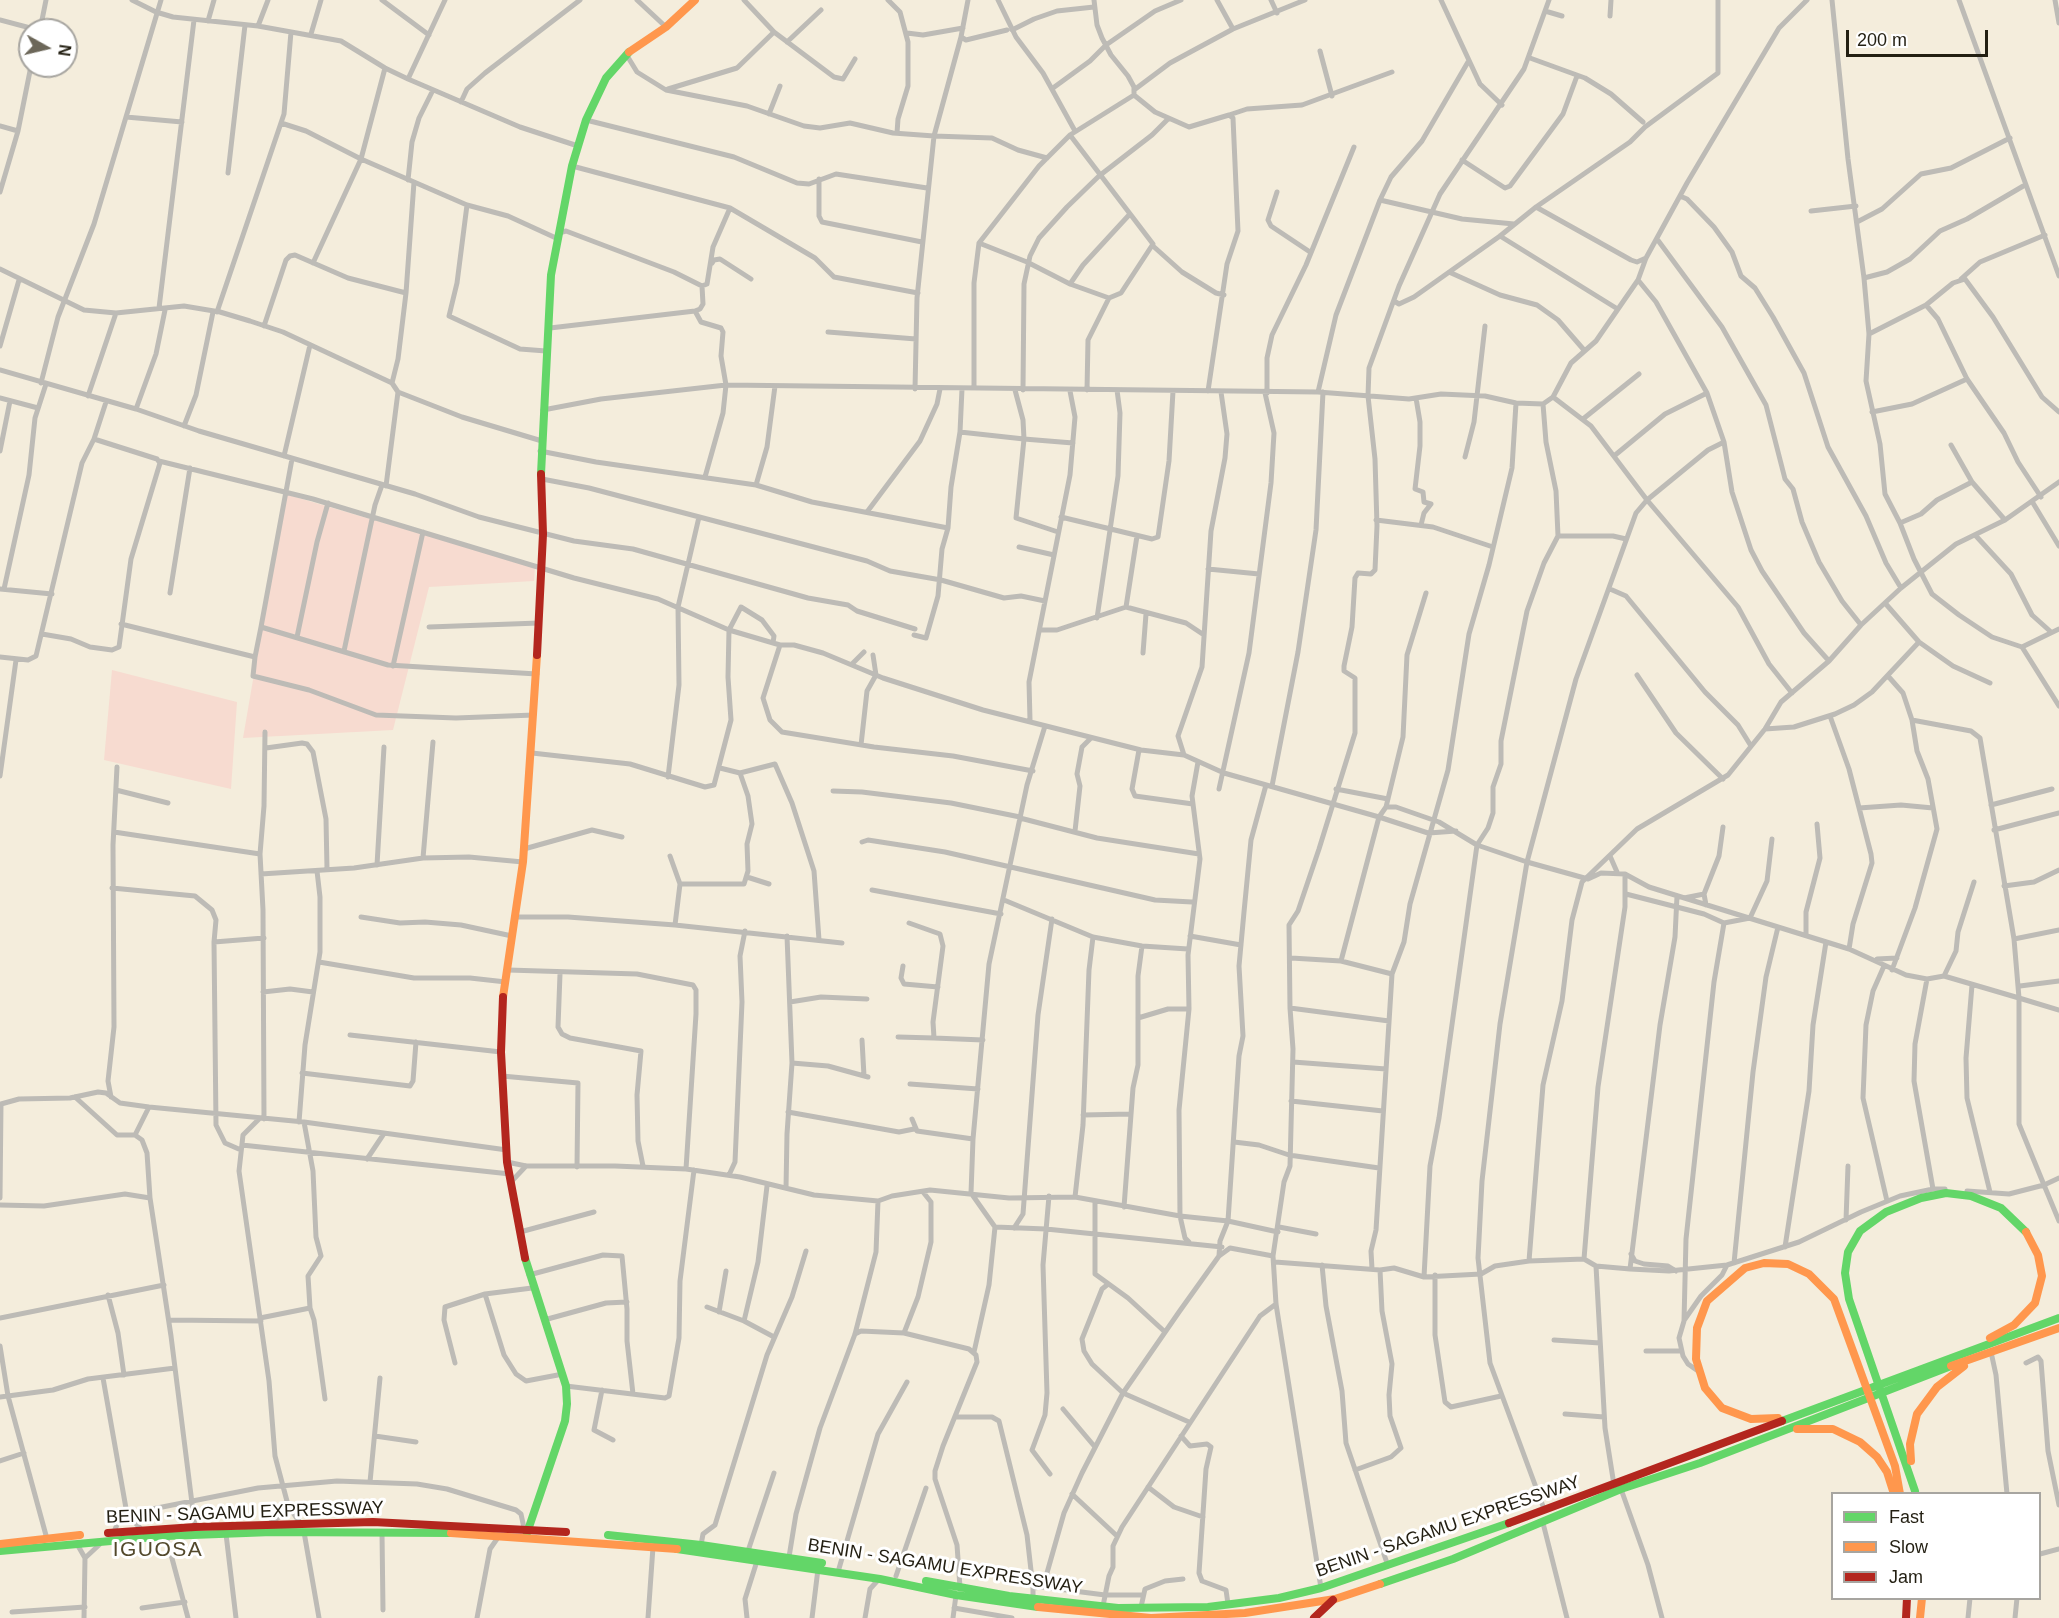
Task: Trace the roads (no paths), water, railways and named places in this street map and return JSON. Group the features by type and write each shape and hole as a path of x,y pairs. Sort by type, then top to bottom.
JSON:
{"main road":[{"path":"526,1532 565,1421 566,1386 532,1288 520,1232 507,1162 501,1052 501,1014 523,862 532,753 543,534 540,451 546,351 550,328 551,275 572,166 586,120 606,78 626,54 666,27 695,0"},
{"path":"1916,1492 1849,1299 1845,1273 1853,1241 1868,1222 1921,1198 1946,1193 1959,1193 1988,1201 2007,1213 2031,1240 2038,1255 2042,1276 2035,1303 2014,1325 1956,1356"},
{"path":"1808,1412 1768,1420 1751,1419 1732,1414 1713,1400 1698,1371 1695,1343 1697,1328 1707,1301 1719,1287 1745,1268 1764,1263 1788,1264 1809,1274 1834,1299 1895,1466 1900,1492"},
{"path":"0,1551 166,1536 304,1532 499,1536 526,1532 653,1547 680,1546 757,1561 818,1569 839,1569 860,1576 1096,1616 1151,1618 1276,1612 1335,1599 1453,1559 1543,1523 1617,1487 1682,1470 1759,1440 1854,1397 2059,1318"},
{"path":"1897,1381 2059,1328"},
{"path":"1916,1492 1910,1444 1917,1414 1937,1387 1958,1370 1991,1352"},
{"name":"BENIN - SAGAMU EXPRESSWAY","path":"0,1544 142,1530 374,1522 526,1532 680,1546 701,1545 789,1557 839,1569 896,1576 958,1591 1103,1607 1141,1608 1228,1604 1275,1598 1321,1588 1388,1566 1617,1487 1808,1412 1854,1397"},
{"path":"1759,1440 1802,1427 1821,1427 1844,1432 1877,1457 1887,1472 1893,1492"},
{"path":"1275,1598 1276,1612 1283,1618"},
{"path":"1314,1618 1335,1599"},
{"path":"1906,1618 1907,1600"},
{"path":"1920,1618 1922,1600"}],"street":[{"path":"42,18 46,0"},
{"path":"132,0 156,12 194,20 258,26 341,41 408,79 520,127 578,146"},
{"path":"52,594 2,589 29,475 38,408 58,316 66,303 94,224 161,0"},
{"path":"208,21 214,0"},
{"path":"258,26 268,0"},
{"path":"311,34 321,0"},
{"path":"382,0 429,36"},
{"path":"408,79 444,0"},
{"path":"461,102 467,89 484,73 580,0"},
{"path":"638,0 666,27"},
{"path":"744,0 774,32 825,71 841,80 855,59"},
{"path":"888,0 900,12 907,33 908,86 898,119 897,133"},
{"path":"915,389 918,293 934,136 961,37 968,0"},
{"path":"998,0 1010,30 1053,88 1072,133 1098,176 1153,246 1182,272 1216,293 1224,295"},
{"path":"1094,0 1097,25 1106,45 1128,76 1134,92 1155,112 1168,119 1194,127 1247,109 1302,105 1332,96 1358,83 1392,72"},
{"path":"1053,88 1090,61 1106,45 1155,11 1180,0"},
{"path":"1217,0 1233,29"},
{"path":"1271,0 1277,13"},
{"path":"974,388 974,274 979,243 1047,158 1072,133 1134,92 1170,63 1233,29 1305,0"},
{"path":"1441,0 1451,17 1468,62 1480,84 1502,105"},
{"path":"1321,1588 1276,1304 1273,1256 1279,1229 1284,1182 1290,1166 1293,1062 1289,925 1298,911 1330,817 1331,804 1356,723 1355,682 1344,671 1344,666 1352,627 1355,578 1358,573 1374,574 1375,459 1368,396 1371,358 1440,194 1502,105 1530,58 1549,0"},
{"path":"1610,16 1611,0"},
{"path":"1395,301 1398,304 1414,297 1500,236 1536,207 1630,142 1645,127 1718,73 1718,0"},
{"path":"543,410 631,395 726,385 1070,391 1320,392 1416,398 1441,394 1485,396 1516,403 1543,404 1553,397 1570,363 1596,341 1616,308 1638,280 1646,258 1680,196 1779,28 1808,0"},
{"path":"1832,0 1869,334 1866,381 1880,444 1885,494 1932,594 1992,637 2022,647 2059,706"},
{"path":"1959,0 2059,276"},
{"path":"2055,0 2059,23"},
{"path":"961,37 966,40 1010,30 1057,11 1094,7"},
{"path":"787,42 821,10"},
{"path":"1545,11 1562,16"},
{"path":"0,20 18,25"},
{"path":"136,409 156,354 194,20"},
{"path":"228,173 245,25"},
{"path":"907,33 923,35 963,28"},
{"path":"184,426 196,395 215,312 281,123 288,87 291,32"},
{"path":"666,90 737,68 774,32"},
{"path":"1320,51 1332,96"},
{"path":"626,54 637,72 666,90 747,106 804,126 820,128 850,123 897,133 992,138 1018,150 1047,158"},
{"path":"1530,58 1578,76 1611,94 1643,122"},
{"path":"1219,1257 1220,1241 1228,1221 1239,1056 1243,1036 1239,966 1251,840 1269,785 1298,652 1316,530 1320,392 1336,315 1391,177 1422,141 1468,62"},
{"path":"313,263 362,159 385,68"},
{"path":"1462,160 1505,188 1510,186 1563,114 1578,76"},
{"path":"0,192 18,131 29,78"},
{"path":"769,114 780,86"},
{"path":"392,383 398,359 406,293 416,126 433,90"},
{"path":"1208,391 1227,264 1238,231 1233,121 1229,115"},
{"path":"126,117 182,123"},
{"path":"1023,390 1023,293 1027,262 1040,238 1098,176 1152,135 1168,119"},
{"path":"586,120 734,157 797,183 809,184 836,174 927,188"},
{"path":"281,123 306,131 362,159 467,205 508,216 557,235 566,231 674,272 702,286"},
{"path":"0,126 18,131"},
{"path":"1857,222 1882,209 1921,174 1951,168 2010,138"},
{"path":"1219,789 1245,673 1271,483 1274,434 1266,393 1267,358 1272,335 1354,147"},
{"path":"572,166 730,208 815,258 834,277 918,293"},
{"path":"819,179 819,216 822,222 922,242"},
{"path":"1864,278 1887,272 1910,259 1940,231 1967,219 2025,185"},
{"path":"1277,192 1268,220 1271,226 1310,252"},
{"path":"1680,196 1687,199 1714,227 1732,252 1741,276 1755,288 1773,317 1804,373 1828,447 1866,516 1886,563 1901,588"},
{"path":"1380,201 1462,219 1514,224"},
{"path":"467,205 457,283 449,316 520,349 546,351"},
{"path":"1811,211 1856,206"},
{"path":"1536,207 1631,260 1637,262 1646,258"},
{"path":"702,286 707,284 713,247 730,208"},
{"path":"1070,284 1083,265 1129,215"},
{"path":"1869,334 1926,305 1980,262 2045,235"},
{"path":"1500,236 1616,308"},
{"path":"1657,239 1722,327 1766,405 1785,479 1793,489 1802,522 1819,562 1842,602 1861,625"},
{"path":"979,243 1027,262 1070,284 1109,298 1121,294 1153,246"},
{"path":"264,326 286,260 295,255 348,278 406,293"},
{"path":"710,267 714,260 720,259 751,279"},
{"path":"0,269 84,310 116,313 184,306 264,326 392,383 398,392 462,417 542,441"},
{"path":"1449,272 1500,295 1537,305 1558,320 1584,350"},
{"path":"1961,279 1967,281 1994,317 2042,397 2059,412"},
{"path":"0,346 19,280"},
{"path":"1638,280 1656,302 1707,393 1724,442 1732,492 1751,550 1762,572 1804,633 1829,661"},
{"path":"550,328 695,311 703,304 702,286"},
{"path":"1087,390 1088,340 1109,298"},
{"path":"1926,305 1938,319 1967,379 2004,433 2018,462 2041,497"},
{"path":"695,311 701,322 723,329 721,356 726,385 723,413 705,477"},
{"path":"88,396 116,313"},
{"path":"1465,457 1474,422 1485,326"},
{"path":"828,332 916,339"},
{"path":"284,456 310,345"},
{"path":"0,370 136,409 479,517 543,534 633,549 808,598 848,604 857,611 926,638 941,580 942,549 948,528 951,487 960,432 962,389"},
{"path":"1583,419 1639,374"},
{"path":"1872,412 1912,404 1967,379"},
{"path":"756,484 767,447 775,386"},
{"path":"867,512 920,441 937,404 940,389"},
{"path":"1015,390 1024,439 1016,518 1058,532"},
{"path":"1097,618 1116,496 1120,446 1116,390"},
{"path":"1030,720 1029,682 1073,443 1075,417 1070,391"},
{"path":"1061,517 1137,536 1155,539 1160,534 1173,391"},
{"path":"344,651 373,517 384,486 398,392"},
{"path":"1184,755 1178,736 1202,667 1211,531 1226,458 1227,434 1221,392"},
{"path":"1614,456 1665,414 1707,393"},
{"path":"1553,397 1583,419 1647,500 1738,607 1769,664 1792,693"},
{"path":"0,398 38,408"},
{"path":"1416,398 1420,422 1420,446 1415,489 1423,492 1424,502 1431,504 1424,513 1421,525"},
{"path":"0,451 10,401"},
{"path":"0,657 16,660 34,658 52,594 82,463 94,439 106,402"},
{"path":"1372,1269 1371,1251 1376,1230 1392,974 1404,942 1410,904 1448,770 1469,634 1512,468 1516,403"},
{"path":"1424,1277 1430,1166 1439,1118 1477,845 1488,828 1493,813 1492,787 1501,764 1501,741 1507,722 1527,611 1544,563 1558,536 1556,491 1545,433 1543,404"},
{"path":"960,432 1073,443"},
{"path":"94,439 159,460 328,503 542,569 658,599 729,630 777,644 794,645 983,710 1030,720 1090,739 1139,750 1184,755 1224,773 1429,833 1456,831"},
{"path":"1544,1511 1490,1363 1478,1258 1482,1181 1493,1079 1527,862 1576,679 1636,513 1647,500 1708,450 1724,442"},
{"path":"1951,445 1972,482 2005,520"},
{"path":"540,451 596,462 756,484 812,502 948,528"},
{"path":"292,459 253,676 309,690 376,715 456,718 534,715"},
{"path":"42,634 117,650 131,559 159,460"},
{"path":"170,593 190,468"},
{"path":"542,479 589,488 867,561 890,571 941,580 1004,598 1021,596 1045,601"},
{"path":"1900,523 1921,514 1937,500 1972,482"},
{"path":"1528,1261 1543,1085 1562,1001 1572,920 1579,889 1637,830 1723,779 1740,763 1781,702 1829,661 1861,625 1901,588 1922,574 1956,544 2005,520 2033,503 2059,482"},
{"path":"297,637 317,542 328,503"},
{"path":"2033,503 2059,546"},
{"path":"668,777 679,685 678,607 699,517"},
{"path":"1376,520 1421,525 1493,547"},
{"path":"393,666 423,532"},
{"path":"1126,607 1137,536"},
{"path":"1558,536 1613,536 1626,539"},
{"path":"1976,536 2011,574 2032,615 2051,633"},
{"path":"1019,547 1054,555"},
{"path":"1208,569 1259,574"},
{"path":"1610,589 1626,596 1705,692 1738,725 1751,746"},
{"path":"1341,961 1379,817 1386,807 1403,736 1407,655 1426,592"},
{"path":"1885,603 1919,642 1953,666 1990,683"},
{"path":"532,753 630,764 705,787 714,785 731,720 728,677 729,630 741,607 762,620 777,644 763,698 770,720 777,729 788,734 953,756 1033,771"},
{"path":"1040,630 1057,630 1126,607 1186,623 1204,635"},
{"path":"1143,653 1146,614"},
{"path":"429,627 540,623"},
{"path":"122,624 255,657"},
{"path":"261,627 393,666 537,674"},
{"path":"2022,647 2059,629"},
{"path":"1765,729 1794,727 1830,716 1863,699 1919,642"},
{"path":"852,664 864,652"},
{"path":"861,745 867,691 876,675 873,655"},
{"path":"0,776 16,660"},
{"path":"1637,675 1676,734 1723,779"},
{"path":"1888,676 1903,693 1912,720 1917,751 1926,773 1936,835 1892,970"},
{"path":"1830,716 1859,808 1872,863 1853,924 1849,949"},
{"path":"1912,720 1977,735 1981,743 2020,986 2019,1124 2059,1221"},
{"path":"953,1618 958,1591 957,1545 935,1479 943,1446 977,1362 974,1352 989,1285 995,1227 971,1193 973,1139 989,964 1012,867 1027,785 1045,726"},
{"path":"265,732 260,854 264,938 262,1118 243,1135 239,1171 281,1486 288,1505 300,1523"},
{"path":"1075,831 1080,786 1077,774 1082,747 1090,739"},
{"path":"423,858 434,742"},
{"path":"266,748 302,743 307,744 313,752 318,766 326,819 327,869"},
{"path":"377,865 384,747"},
{"path":"1139,750 1132,789 1135,796 1193,804"},
{"path":"1189,1242 1185,1238 1180,1216 1180,1078 1189,1009 1188,949 1191,936 1192,902 1198,877 1193,804 1198,762"},
{"path":"720,768 740,773 775,764 792,803 814,871 819,940"},
{"path":"111,1097 108,1081 114,1027 112,888 117,767"},
{"path":"680,884 744,884 747,877 747,844 752,824 748,796 740,773"},
{"path":"1336,789 1388,799"},
{"path":"1991,805 2052,789"},
{"path":"116,790 168,803"},
{"path":"833,791 862,792 951,803 1020,817 1118,842 1198,854"},
{"path":"1859,808 1901,805 1933,808"},
{"path":"1386,807 1396,807 1439,822 1477,845 1527,862 1588,879 1601,873 1625,874 1649,887 1849,949 1875,959 1892,970 1927,979 1944,976 2059,1010"},
{"path":"1994,830 2059,813"},
{"path":"1439,822 1448,833"},
{"path":"1806,934 1806,912 1820,858 1817,824"},
{"path":"1706,905 1704,894 1719,856 1723,827"},
{"path":"524,849 592,830 622,837"},
{"path":"114,832 260,854"},
{"path":"1750,918 1767,881 1772,839"},
{"path":"862,842 868,840 945,852 1155,900 1192,902"},
{"path":"670,856 680,884 675,925"},
{"path":"1610,856 1617,872"},
{"path":"261,874 318,871 423,858 470,857 523,862"},
{"path":"2004,886 2034,882 2059,870"},
{"path":"318,871 319,962 302,1074 301,1122 310,1153 316,1237 321,1256 308,1276 310,1308 314,1320 325,1399"},
{"path":"1584,1259 1598,1087 1608,1033 1626,894 1625,874"},
{"path":"747,877 770,884"},
{"path":"1944,976 1956,951 1958,932 1974,882"},
{"path":"112,888 195,896 212,910 216,920 214,942 215,1112 220,1137 228,1146 367,1159 510,1178 526,1166"},
{"path":"872,890 1001,914"},
{"path":"1626,894 1704,914 1724,923 1750,918"},
{"path":"1680,897 1704,894"},
{"path":"1630,1269 1660,1025 1680,897"},
{"path":"1004,900 1093,937 1142,946 1188,949"},
{"path":"361,917 405,924 424,922 460,925 512,936"},
{"path":"516,917 568,917 675,925 842,943"},
{"path":"1014,1228 1023,1214 1038,1016 1052,919"},
{"path":"909,923 940,934 944,946 934,1038"},
{"path":"1698,1371 1688,1364 1681,1351 1679,1338 1684,1321 1685,1270 1714,982 1724,923"},
{"path":"1734,1263 1753,1072 1766,977 1778,927"},
{"path":"2014,939 2059,930"},
{"path":"729,1175 735,1162 742,1002 740,956 745,931"},
{"path":"786,1188 792,1063 787,936"},
{"path":"1191,936 1241,945"},
{"path":"1075,1197 1083,1115 1089,970 1093,937"},
{"path":"214,942 264,938"},
{"path":"1785,1247 1809,1091 1813,1025 1826,942"},
{"path":"1124,1207 1131,1114 1138,1065 1138,976 1142,946"},
{"path":"1291,958 1341,961 1392,974"},
{"path":"1875,959 1897,958"},
{"path":"319,962 414,978 470,978 506,982"},
{"path":"903,966 901,978 904,984 938,987"},
{"path":"1884,966 1873,991 1866,1025 1863,1098 1887,1201"},
{"path":"508,970 560,974 637,974 687,982 696,990 686,1169"},
{"path":"560,974 558,1027 562,1034 570,1038 640,1051 637,1095 638,1141 643,1166"},
{"path":"1927,979 1915,1044 1914,1081 1933,1189"},
{"path":"2020,986 2059,981"},
{"path":"1972,985 1966,1058 1967,1098 1990,1192"},
{"path":"263,992 290,989 313,992"},
{"path":"790,1002 821,997 867,999"},
{"path":"1290,1008 1389,1021"},
{"path":"1138,1018 1168,1009 1189,1009"},
{"path":"350,1035 501,1052"},
{"path":"898,1036 983,1040"},
{"path":"792,1063 828,1066 866,1076 862,1040"},
{"path":"302,1074 410,1086 413,1081 416,1042"},
{"path":"1293,1062 1386,1069"},
{"path":"502,1076 578,1083 577,1167"},
{"path":"98,1092 108,1081"},
{"path":"910,1084 978,1089"},
{"path":"0,1198 0,1102 19,1099 75,1097 98,1092 120,1103 301,1122 382,1135 507,1150"},
{"path":"75,1097 117,1134 135,1135 142,1140 147,1153 150,1198 169,1320 190,1502 195,1527"},
{"path":"1291,1101 1383,1111"},
{"path":"135,1135 149,1107"},
{"path":"788,1112 899,1132 914,1129 973,1139"},
{"path":"1083,1115 1131,1114"},
{"path":"912,1119 914,1129"},
{"path":"367,1159 382,1135"},
{"path":"1234,1142 1259,1145 1289,1155 1379,1168"},
{"path":"507,1162 526,1166 643,1166 686,1169 729,1175 767,1186 814,1195 878,1201 892,1196 930,1190 1023,1198 1075,1197 1095,1203 1316,1234"},
{"path":"1846,1220 1848,1166"},
{"path":"566,1386 665,1398 672,1391 679,1338 680,1281 694,1170"},
{"path":"1275,1262 1380,1270 1394,1268 1424,1277 1481,1274 1495,1266 1528,1261 1584,1259 1596,1266 1685,1270 1727,1265 1785,1247 1822,1233 1887,1201 1933,1189 2009,1194 2044,1185 2059,1178"},
{"path":"744,1321 758,1262 767,1186"},
{"path":"904,1334 918,1297 932,1242 931,1202 923,1192"},
{"path":"0,1205 44,1206 124,1194 150,1198"},
{"path":"1049,1196 1043,1265 1047,1393 1044,1415 1032,1450 1050,1474"},
{"path":"789,1557 796,1514 820,1428 855,1334 876,1252 878,1201"},
{"path":"1095,1203 1095,1274 1107,1285 1113,1286 1128,1298 1165,1332"},
{"path":"520,1232 594,1212"},
{"path":"995,1227 1046,1229 1189,1242 1273,1256"},
{"path":"1043,1587 1057,1535 1072,1494 1123,1393 1219,1257 1230,1248"},
{"path":"701,1545 703,1534 715,1525 774,1337 792,1297 806,1251"},
{"path":"529,1275 603,1256 620,1254 623,1258 627,1302 627,1341 633,1394"},
{"path":"1631,1254 1635,1260 1644,1264 1668,1266 1676,1270"},
{"path":"1322,1265 1326,1306 1342,1391 1346,1443 1388,1566"},
{"path":"1684,1321 1701,1296 1722,1275 1727,1265"},
{"path":"1596,1266 1604,1417 1617,1487 1648,1565 1662,1618"},
{"path":"1355,1470 1391,1457 1401,1448 1390,1416 1389,1395 1392,1364 1382,1311 1380,1270"},
{"path":"718,1312 726,1271"},
{"path":"1435,1275 1435,1335 1444,1402 1451,1407 1501,1396"},
{"path":"0,1318 164,1285"},
{"path":"1107,1285 1102,1289 1082,1339 1084,1351 1092,1364 1123,1393 1190,1422"},
{"path":"455,1363 444,1320 445,1307 485,1294 532,1288"},
{"path":"485,1294 504,1355 516,1374 526,1381 563,1374"},
{"path":"108,1295 118,1332 124,1375"},
{"path":"1684,1306 1701,1296"},
{"path":"544,1320 606,1303 627,1302"},
{"path":"1103,1607 1113,1567 1113,1546 1117,1536 1260,1316 1276,1304"},
{"path":"707,1307 744,1321 774,1337"},
{"path":"169,1320 260,1320 310,1308"},
{"path":"855,1334 861,1331 904,1334 974,1352"},
{"path":"1554,1340 1600,1343"},
{"path":"0,1346 8,1396 48,1538 42,1547"},
{"path":"1646,1351 1681,1351"},
{"path":"1991,1352 1996,1375 2007,1492"},
{"path":"2026,1363 2038,1357 2041,1361 2048,1451 2059,1505"},
{"path":"0,1397 53,1390 88,1378 175,1368"},
{"path":"103,1378 127,1514 142,1530"},
{"path":"370,1482 380,1378"},
{"path":"839,1569 878,1434 907,1382"},
{"path":"602,1390 594,1430 613,1440"},
{"path":"1063,1409 1095,1447"},
{"path":"1565,1414 1604,1417"},
{"path":"955,1418 992,1417 999,1421 1027,1535 1033,1598"},
{"path":"375,1436 416,1442"},
{"path":"1180,1436 1190,1446 1207,1444 1211,1447 1206,1469 1200,1578 1226,1590 1228,1604"},
{"path":"0,1461 24,1454"},
{"path":"748,1551 774,1473"},
{"path":"114,1532 118,1522 127,1514 281,1486 337,1481 447,1489 516,1510 521,1514 526,1532"},
{"path":"1148,1487 1174,1507 1203,1517"},
{"path":"896,1576 926,1488"},
{"path":"1072,1494 1117,1536"},
{"path":"268,1524 284,1514 288,1505"},
{"path":"1543,1523 1568,1618"},
{"path":"304,1532 319,1618"},
{"path":"382,1533 383,1610"},
{"path":"226,1534 236,1618"},
{"path":"166,1536 188,1618"},
{"path":"477,1618 490,1549 499,1536"},
{"path":"85,1558 104,1540"},
{"path":"77,1543 85,1558 84,1618"},
{"path":"648,1618 653,1547"},
{"path":"2041,1554 2059,1549"},
{"path":"747,1618 745,1599 757,1561"},
{"path":"812,1618 818,1569"},
{"path":"860,1576 870,1589"},
{"path":"865,1618 870,1589 880,1579"},
{"path":"1141,1608 1142,1594 1150,1586 1183,1579"},
{"path":"1033,1588 1043,1587 1105,1596 1142,1594"},
{"path":"1968,1618 1970,1600"},
{"path":"2015,1618 2017,1600"},
{"path":"142,1608 185,1602"},
{"path":"12,1612 85,1606"},
{"path":"954,1608 1012,1618"}],"district":[{"name":"IGUOSA","path":"158,1550"}]}
